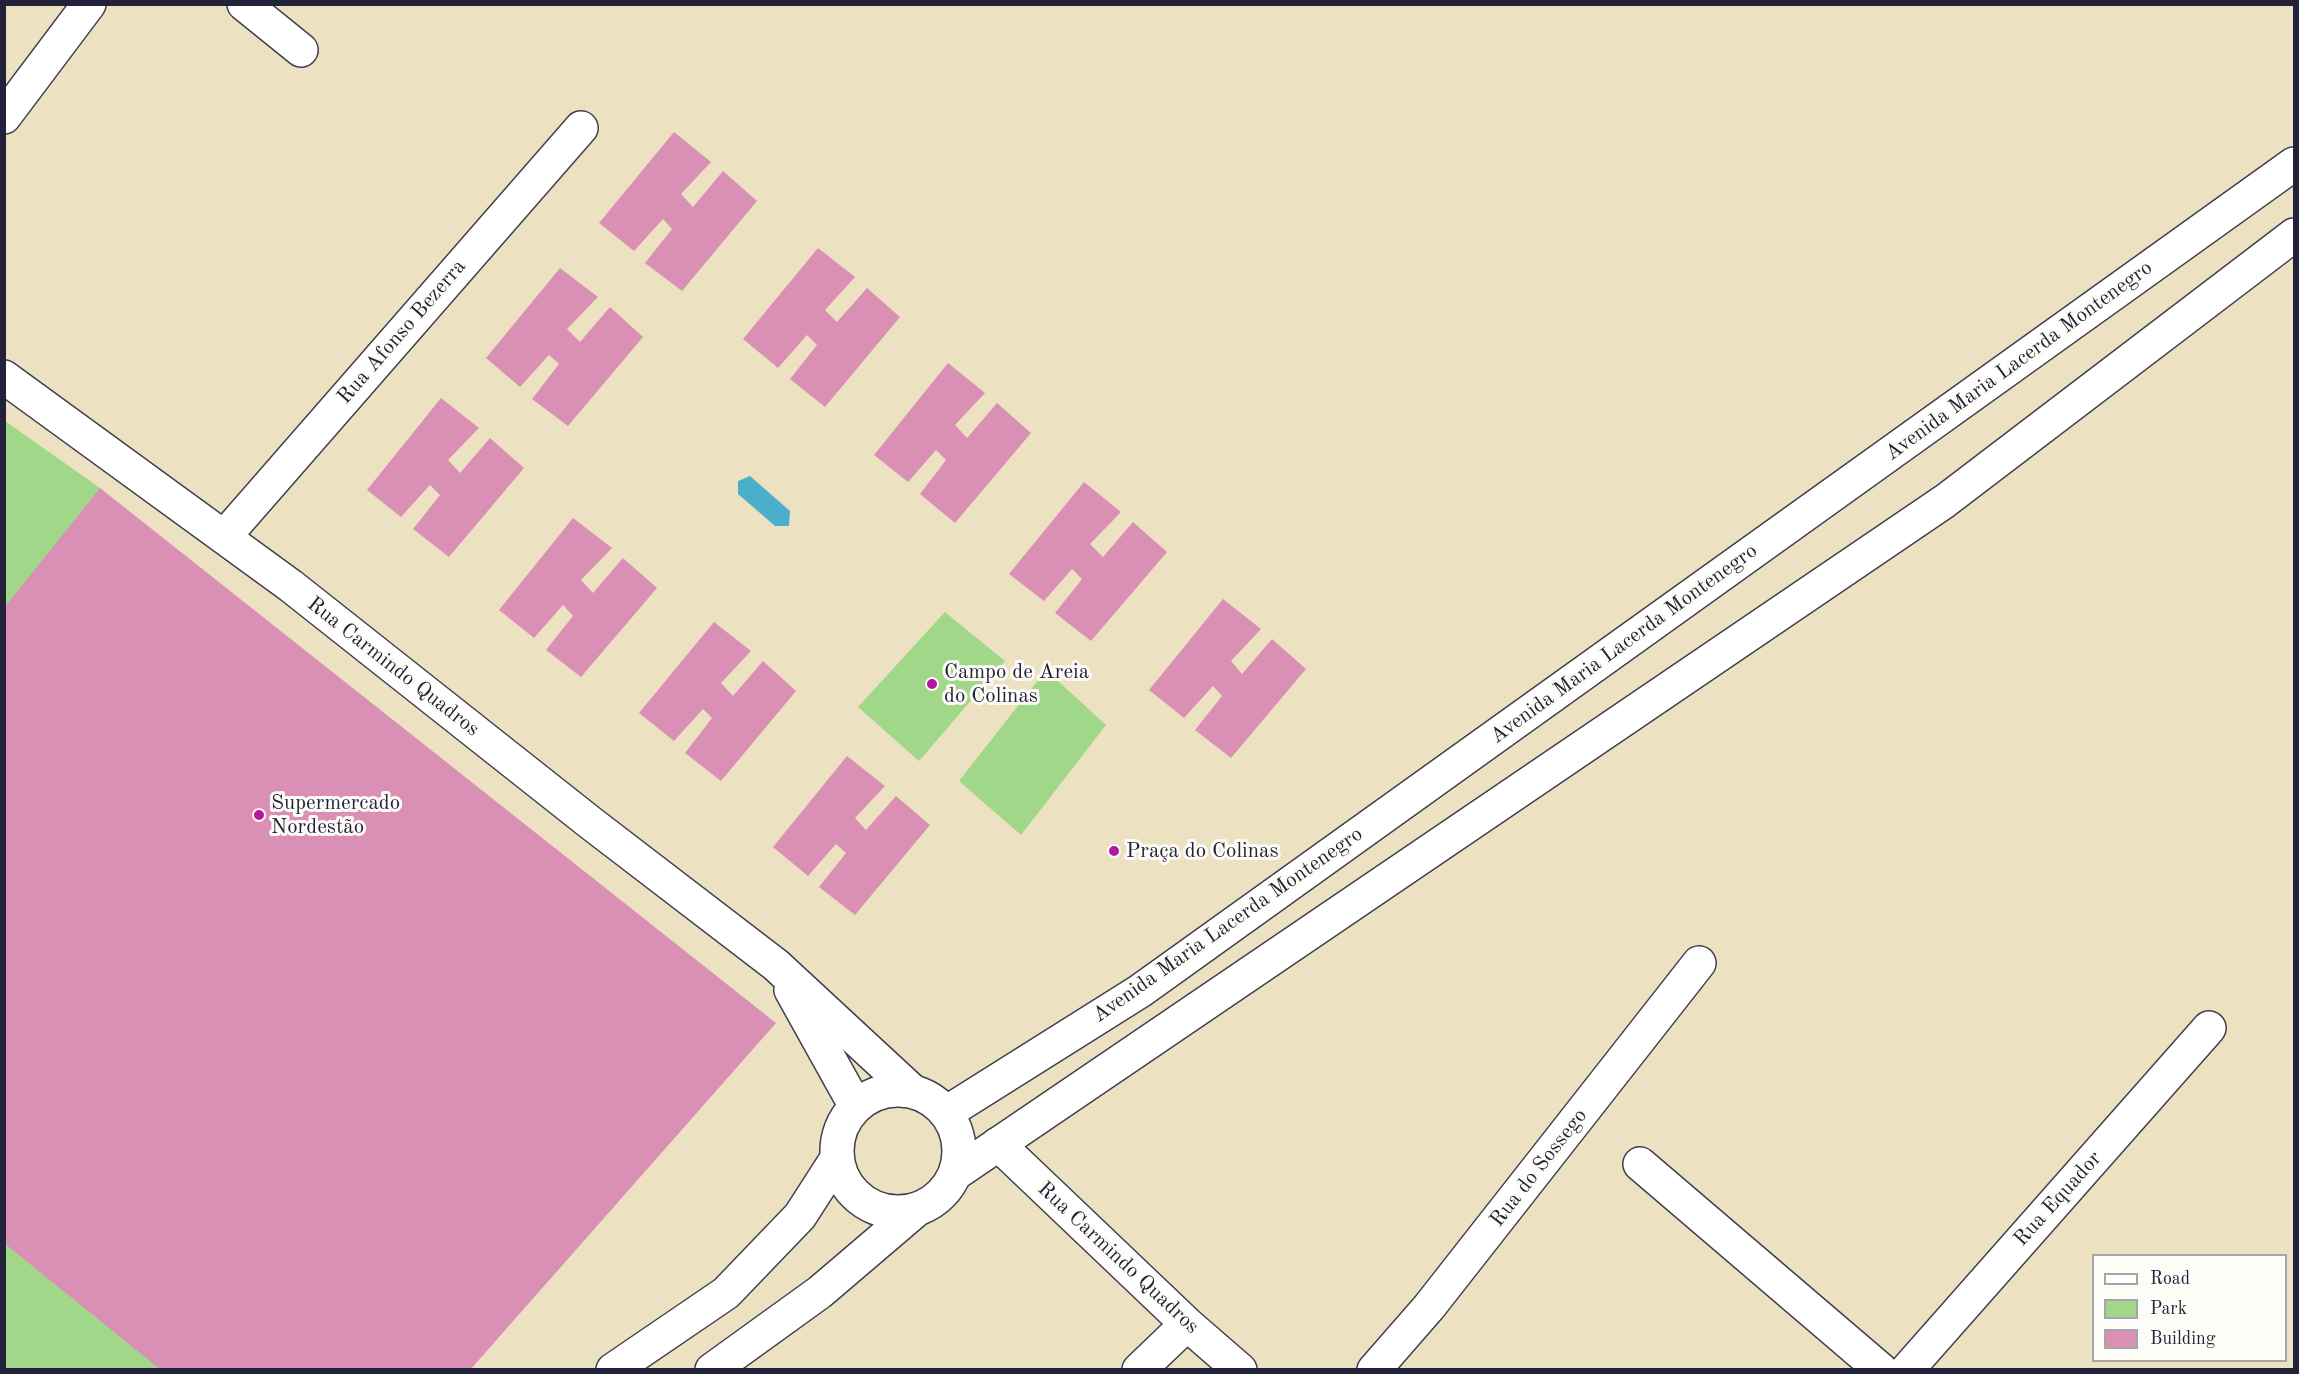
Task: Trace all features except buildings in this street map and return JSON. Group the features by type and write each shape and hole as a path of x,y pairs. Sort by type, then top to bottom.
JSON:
{"main road":[{"path":"4,117 88,4"},
{"path":"244,4 301,50"},
{"name":"Rua Afonso Bezerra","path":"224,537 581,128"},
{"name":"Avenida Maria Lacerda Montenegro","path":"946,1113 1140,991 2295,164"},
{"path":"956,1173 959,1146 955,1129 946,1113 930,1099 911,1090 891,1089 872,1094 855,1105 839,1130 836,1160 845,1184 864,1203 888,1213 915,1211 928,1206 940,1197 956,1173 1945,501 2295,235"},
{"name":"Rua Carmindo Quadros","path":"4,377 291,586 582,817 776,965 911,1090"},
{"name":"Rua do Sossego","path":"1374,1370 1429,1307 1699,963"},
{"name":"Rua Carmindo Quadros","path":"776,965 855,1105"},
{"name":"Rua Equador","path":"1907,1370 2209,1028"},
{"name":"Rua Carmindo Quadros","path":"998,1144 1188,1324 1240,1370"},
{"path":"613,1370 726,1293 800,1216 836,1160"},
{"path":"1640,1164 1881,1370"},
{"path":"712,1370 820,1292 915,1211"},
{"path":"1139,1370 1188,1324"}],"green space":[{"path":"5,421 100,488 5,608"},
{"name":"Campo de Areia do Colinas","path":"945,612 1005,661 919,761 858,707"},
{"path":"1046,670 1106,725 1021,835 959,781"},
{"path":"5,1243 161,1369 5,1369"}],"water":[{"path":"750,476 790,511 789,526 775,526 738,494 738,481"}],"place":[{"name":"Campo de Areia do Colinas","path":"932,684"},
{"name":"Supermercado Nordestão","path":"259,815"},
{"name":"Praça do Colinas","path":"1114,851"}]}
